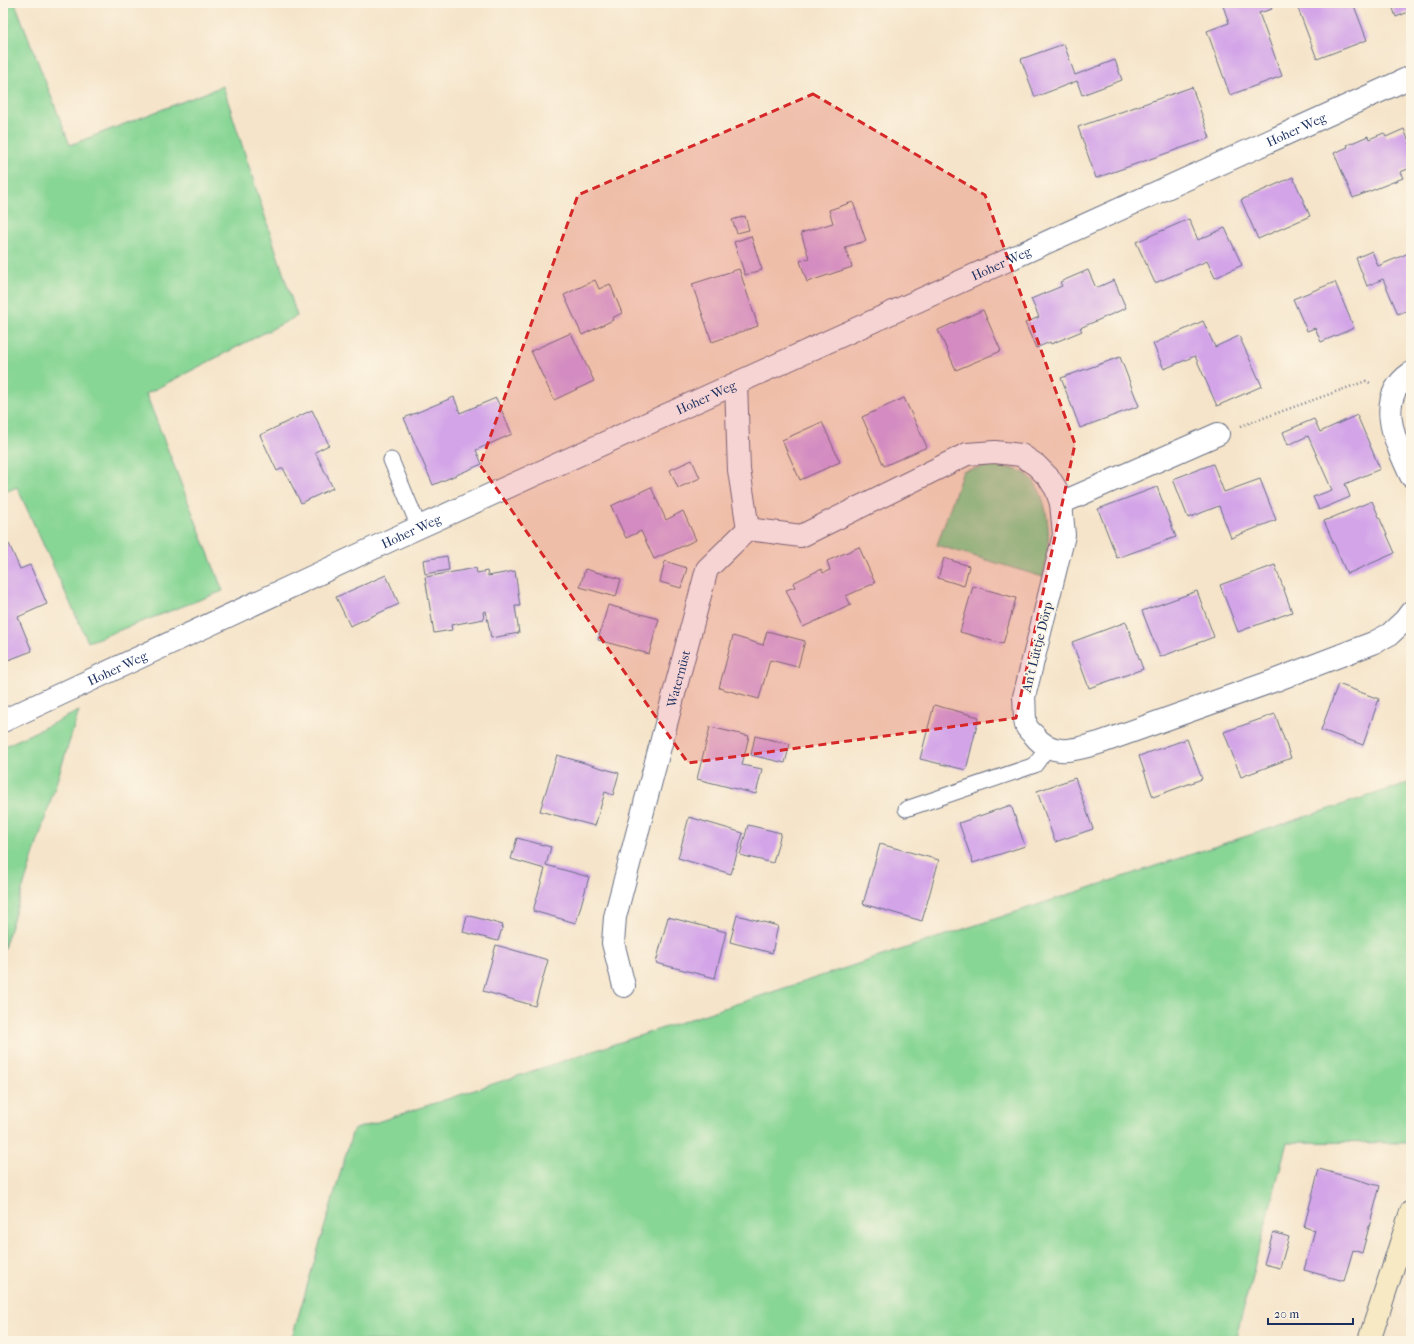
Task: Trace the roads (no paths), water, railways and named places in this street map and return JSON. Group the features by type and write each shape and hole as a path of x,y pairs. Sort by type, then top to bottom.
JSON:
{"street":[{"name":"Hoher Weg","path":"3,720 419,527 1411,77"},
{"path":"1411,373 1403,379 1393,394 1390,406 1390,423 1411,476"},
{"path":"736,384 739,470 748,530"},
{"path":"1061,503 1218,434"},
{"name":"An't Lüttje Dörp","path":"748,530 801,536 966,454 995,452 1021,455 1036,465 1049,478 1056,489 1061,503 1064,535 1024,697 1026,725 1038,740 1048,747"},
{"name":"Waternüst","path":"624,986 613,943 615,917 707,569 748,530"},
{"path":"1048,747 1060,751 1077,750 1276,680 1373,643 1390,634 1411,612"},
{"path":"1369,1341 1411,1212"}],"lane":[{"path":"391,460 419,527"},
{"path":"906,809 1035,765 1048,747"}]}
